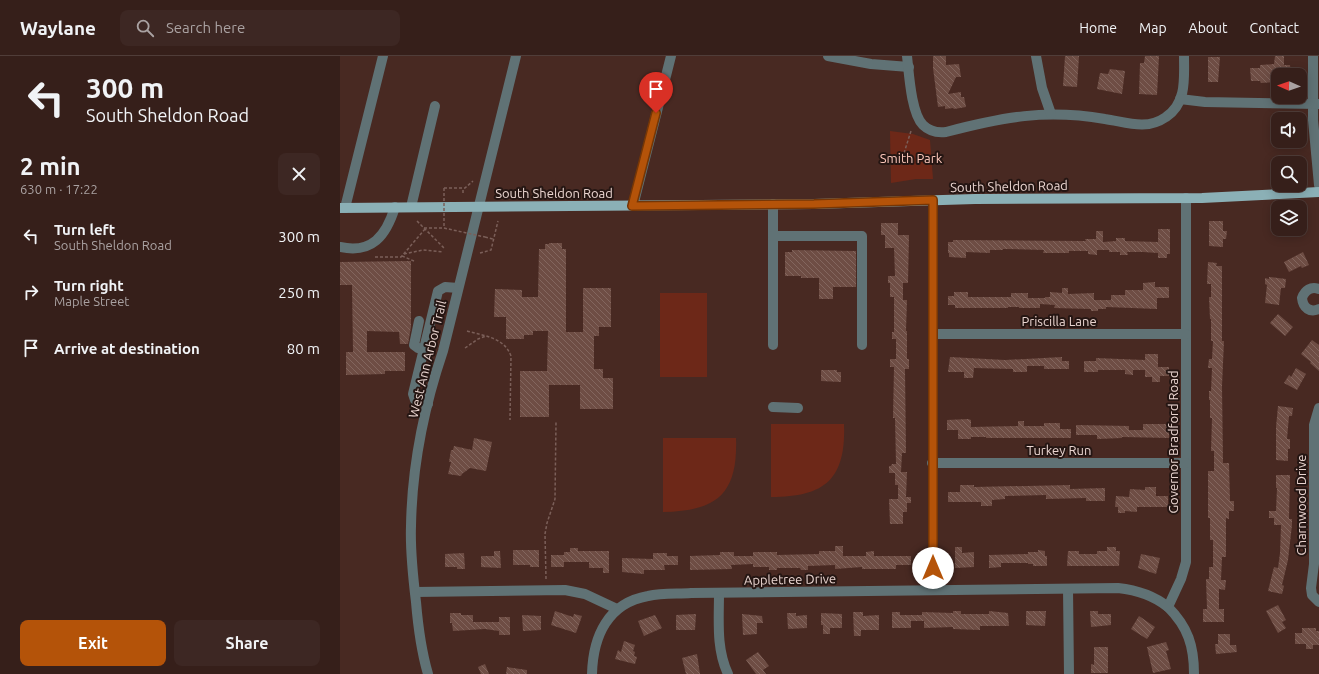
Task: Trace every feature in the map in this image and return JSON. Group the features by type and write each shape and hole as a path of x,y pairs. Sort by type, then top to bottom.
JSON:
{"main road":[{"name":"South Sheldon Road","path":"342,208 773,204 975,199 1186,198 1319,192"}],"street":[{"path":"342,208 383,56"},
{"name":"West Ann Arbor Trail","path":"428,674 421,642 414,592 411,533 413,490 417,454 428,404 516,56"},
{"path":"632,206 671,56"},
{"path":"828,56 871,64 909,68"},
{"path":"907,56 911,88 917,115 920,121 929,129 939,132 946,132 987,121 1009,117 1051,114 1085,116 1135,126 1144,126 1157,122 1166,118 1180,99 1184,85 1184,56"},
{"path":"1036,56 1042,88 1051,114"},
{"path":"1313,56 1316,104 1314,120 1319,185"},
{"path":"1180,99 1205,102 1316,104"},
{"path":"412,208 435,106"},
{"name":"Governor Bradford Road","path":"1168,607 1181,579 1186,562 1186,198"},
{"path":"933,200 933,590"},
{"path":"773,204 773,345"},
{"path":"340,248 351,250 374,244 388,227 395,208"},
{"path":"773,236 862,236 862,345"},
{"path":"428,404 415,400 413,394 438,291 445,287 458,288"},
{"path":"1319,289 1310,288 1306,290 1302,298 1304,306 1308,309 1312,311 1319,309"},
{"path":"419,321 414,345 424,350"},
{"name":"Priscilla Lane","path":"932,334 1186,334"},
{"path":"773,407 798,408"},
{"name":"Charnwood Drive","path":"1318,601 1312,595 1311,588 1314,564 1314,425 1319,408"},
{"name":"Turkey Run","path":"932,463 1186,463"},
{"path":"1068,589 1069,674"},
{"name":"Appletree Drive","path":"617,609 633,600 650,595 1068,589 1131,590 1151,596 1168,607"},
{"path":"414,592 565,590 585,594 617,609 610,616 599,635 594,653 592,674"},
{"path":"719,593 719,646 728,674"},
{"path":"1168,607 1179,619 1187,632 1192,651 1194,674"}],"path":[{"path":"904,153 911,131"},
{"path":"444,228 444,188 465,188 472,181"},
{"path":"462,188 463,193"},
{"path":"417,221 444,248"},
{"path":"480,253 491,250 498,221"},
{"path":"425,228 444,228 494,240"},
{"path":"403,255 425,228"},
{"path":"375,257 401,257 403,255 423,250 443,252"},
{"path":"403,255 414,261"},
{"path":"467,331 500,341 511,356 510,420"},
{"path":"465,348 478,339 486,336"},
{"path":"546,579 545,534 555,499 556,422"}],"green space":[{"name":"Smith Park","path":"890,131 913,134 930,140 933,179 916,179 891,183"},
{"path":"660,293 707,293 707,377 660,377"},
{"path":"771,424 844,424 844,443 841,459 836,471 828,481 818,488 805,493 790,496 771,497"},
{"path":"663,438 736,438 736,457 733,473 728,486 720,496 710,503 697,508 682,511 663,512"}],"building":[{"path":"933,56 946,56 946,65 959,64 961,77 956,77 948,94 961,92 961,97 964,97 966,107 945,109 945,106 938,107"},
{"path":"1065,56 1079,56 1077,87 1063,86"},
{"path":"1145,56 1159,56 1157,95 1139,94 1140,63 1144,63"},
{"path":"1275,56 1284,56 1284,65 1290,65 1290,68 1271,68 1271,82 1261,83 1260,81 1251,81 1250,68 1260,68 1260,65 1274,64"},
{"path":"1208,57 1220,57 1218,82 1208,82"},
{"path":"1110,69 1125,71 1122,94 1097,89 1100,73 1108,74"},
{"path":"1209,221 1223,221 1223,231 1227,231 1226,239 1223,239 1223,247 1209,246"},
{"path":"881,223 898,223 898,235 909,235 908,283 903,283 903,300 907,300 906,331 907,359 909,359 909,369 905,369 906,453 902,453 901,472 907,472 906,497 911,497 911,503 907,503 907,512 903,512 903,524 890,524 889,499 898,499 898,485 895,485 895,473 889,473 889,466 896,464 895,418 893,418 894,367 890,367 890,359 896,359 896,339 892,339 892,332 894,332 894,297 890,297 890,283 888,283 888,276 895,276 894,248 885,248 885,235 881,235"},
{"path":"1158,229 1170,229 1170,254 1167,254 1167,258 1158,258 1158,253 1127,252 1128,255 1120,255 1120,252 1109,252 1109,250 1097,250 1097,255 1088,254 1088,251 1043,253 1044,250 1003,249 990,250 990,253 966,252 966,258 949,257 948,253 948,242 953,242 953,240 1086,241 1085,239 1096,239 1096,231 1103,231 1103,242 1116,241 1116,238 1125,238 1125,241 1158,242"},
{"path":"562,243 562,249 566,249 566,332 583,332 583,288 611,288 611,327 599,327 599,336 594,336 594,369 603,369 603,378 613,378 613,409 580,409 580,385 549,385 549,417 520,417 520,371 547,371 548,331 533,331 533,335 524,335 524,339 506,339 506,317 494,317 495,289 522,290 522,297 538,297 539,249 545,249 545,244"},
{"path":"792,250 856,251 856,287 833,287 833,299 819,299 819,278 785,276 785,252 792,252"},
{"path":"1303,252 1309,265 1302,268 1301,266 1289,272 1284,262"},
{"path":"411,261 411,327 408,344 400,344 399,332 367,331 367,352 405,352 405,371 385,371 385,374 346,375 346,352 353,352 352,285 340,285 340,262"},
{"path":"1208,262 1217,263 1216,266 1222,266 1222,341 1224,341 1222,386 1223,463 1229,463 1230,501 1234,501 1234,511 1229,511 1229,519 1226,518 1226,557 1222,557 1221,580 1226,580 1225,590 1219,589 1219,609 1224,609 1224,622 1203,622 1203,609 1207,609 1206,579 1209,579 1209,567 1213,567 1213,540 1210,540 1210,518 1208,518 1208,471 1214,471 1214,451 1211,451 1212,418 1210,418 1209,400 1212,368 1208,368 1209,359 1212,359 1213,341 1211,341 1209,297 1211,297 1211,284 1207,284"},
{"path":"1269,277 1286,279 1285,288 1281,288 1279,305 1265,303 1267,285 1265,284 1265,278 1269,279"},
{"path":"1155,282 1155,287 1169,287 1169,298 1157,298 1157,309 1106,307 1106,309 1091,311 1091,309 1054,308 1055,305 1040,304 1040,308 955,308 955,305 948,305 948,296 954,296 954,292 968,292 968,297 1011,297 1011,293 1028,293 1028,298 1045,298 1050,297 1050,292 1062,293 1062,288 1068,288 1068,294 1094,293 1094,300 1111,300 1111,295 1125,295 1125,290 1143,290 1143,283"},
{"path":"1278,314 1293,327 1285,336 1270,323"},
{"path":"1312,340 1319,345 1319,371 1301,354"},
{"path":"1145,354 1158,354 1158,367 1169,367 1169,376 1160,376 1160,382 1152,382 1152,377 1145,377 1145,370 1133,370 1133,375 1125,374 1125,370 1098,370 1098,372 1084,372 1084,361 1096,361 1096,358 1145,360"},
{"path":"950,357 1005,360 1062,357 1062,361 1069,361 1069,369 1044,369 1044,366 1027,366 1027,372 1013,372 1013,369 974,368 973,378 964,378 964,372 948,372"},
{"path":"1296,368 1306,374 1297,390 1284,383 1289,375 1291,377"},
{"path":"821,370 837,370 837,372 841,372 841,382 821,381"},
{"path":"1278,406 1293,408 1292,416 1289,416 1287,439 1290,439 1290,449 1288,449 1288,461 1276,460 1276,427"},
{"path":"947,420 971,420 971,427 1018,426 1018,421 1024,421 1024,426 1044,426 1044,423 1060,423 1060,429 1071,429 1071,438 971,437 971,439 958,439 958,430 947,430"},
{"path":"1143,424 1169,424 1169,438 1122,437 1097,439 1097,435 1076,435 1076,425 1129,426 1129,430 1143,430"},
{"path":"474,438 492,442 486,471 470,468 461,476 448,474 451,462 449,462 451,450 453,450 454,446 472,450"},
{"path":"1276,475 1290,475 1289,519 1292,519 1292,525 1288,560 1282,585 1284,586 1282,594 1268,591 1274,567 1278,568 1280,553 1281,525 1274,525 1274,518 1269,518 1269,511 1276,511"},
{"path":"960,485 974,485 974,487 1070,485 1070,489 1105,488 1105,501 1086,501 1086,498 1046,499 1046,495 1005,496 1005,499 992,500 992,506 981,506 981,502 948,502 948,492 960,492"},
{"path":"1145,487 1156,487 1156,496 1168,496 1168,507 1137,507 1137,512 1125,511 1125,513 1118,513 1118,507 1115,507 1116,496 1129,497 1130,489 1145,490"},
{"path":"835,546 843,546 843,556 866,556 866,552 874,551 874,556 911,556 911,565 896,565 896,569 862,569 862,567 835,569 835,565 808,566 808,570 801,570 800,568 777,568 777,570 769,570 769,567 753,567 753,564 731,565 732,569 690,570 690,556 720,555 720,552 734,552 734,556 753,556 753,552 777,552 777,555 819,554 819,551 835,551"},
{"path":"955,547 962,547 962,553 974,552 974,567 955,568"},
{"path":"1107,547 1116,547 1116,551 1120,551 1119,566 1067,566 1068,551 1079,551 1079,554 1097,554 1097,551 1107,551"},
{"path":"570,548 578,548 578,551 609,551 609,573 603,573 603,568 589,568 589,562 564,562 564,567 551,567 551,555 564,555 564,552 570,552"},
{"path":"513,550 539,550 539,567 530,567 530,565 513,565"},
{"path":"1038,550 1045,551 1045,556 1047,556 1047,566 1033,566 1033,564 1028,563 1001,563 1001,567 989,568 989,555 1028,554 1028,552 1038,552"},
{"path":"494,551 500,551 501,568 481,567 481,556 494,556"},
{"path":"464,553 465,569 445,567 445,554"},
{"path":"653,553 667,553 667,556 678,556 678,565 664,565 665,570 644,570 644,574 622,572 622,558 653,559"},
{"path":"1141,554 1160,558 1156,574 1138,568"},
{"path":"1278,605 1286,620 1282,622 1286,628 1278,633 1266,611"},
{"path":"555,611 573,617 574,614 582,616 576,633 551,625"},
{"path":"953,611 961,611 961,614 989,614 989,611 1008,613 1009,626 980,626 980,630 953,629 953,627 924,628 924,621 911,621 911,628 892,628 892,612 900,612 900,615 922,615 922,612 953,613"},
{"path":"1026,611 1046,611 1045,626 1026,625"},
{"path":"1090,611 1098,611 1098,614 1111,614 1111,625 1091,627"},
{"path":"853,612 863,612 863,616 879,615 879,630 861,630 861,636 854,636"},
{"path":"450,613 473,615 473,622 499,622 499,617 510,617 510,635 499,635 499,631 485,629 453,631 452,623 450,623"},
{"path":"787,613 796,613 796,616 807,615 807,628 788,629"},
{"path":"821,613 842,614 842,628 830,628 830,634 823,634"},
{"path":"696,614 695,630 676,630 676,615"},
{"path":"742,614 762,616 763,623 757,623 757,634 743,635"},
{"path":"522,615 541,616 541,630 523,631"},
{"path":"655,615 662,628 644,636 638,621"},
{"path":"1139,616 1155,627 1147,639 1131,629"},
{"path":"1302,628 1316,628 1316,631 1319,631 1319,645 1313,645 1313,649 1306,649 1306,644 1295,644 1295,633 1302,633"},
{"path":"1218,634 1230,634 1230,645 1236,645 1237,652 1216,654 1215,644 1218,644"},
{"path":"624,641 635,645 633,651 635,652 634,656 637,657 635,664 615,659 618,650 621,652"},
{"path":"1166,642 1169,650 1166,651 1171,669 1153,673 1147,647"},
{"path":"1094,647 1108,647 1108,673 1091,673 1091,664 1094,665"},
{"path":"758,652 769,666 763,670 766,674 756,674 746,660"},
{"path":"697,654 700,674 686,674 682,658"},
{"path":"485,664 489,674 481,674 478,667"},
{"path":"507,667 527,670 527,674 506,674"}],"route":[{"path":"656,113 632,206 814,204 933,200 933,568"}]}
